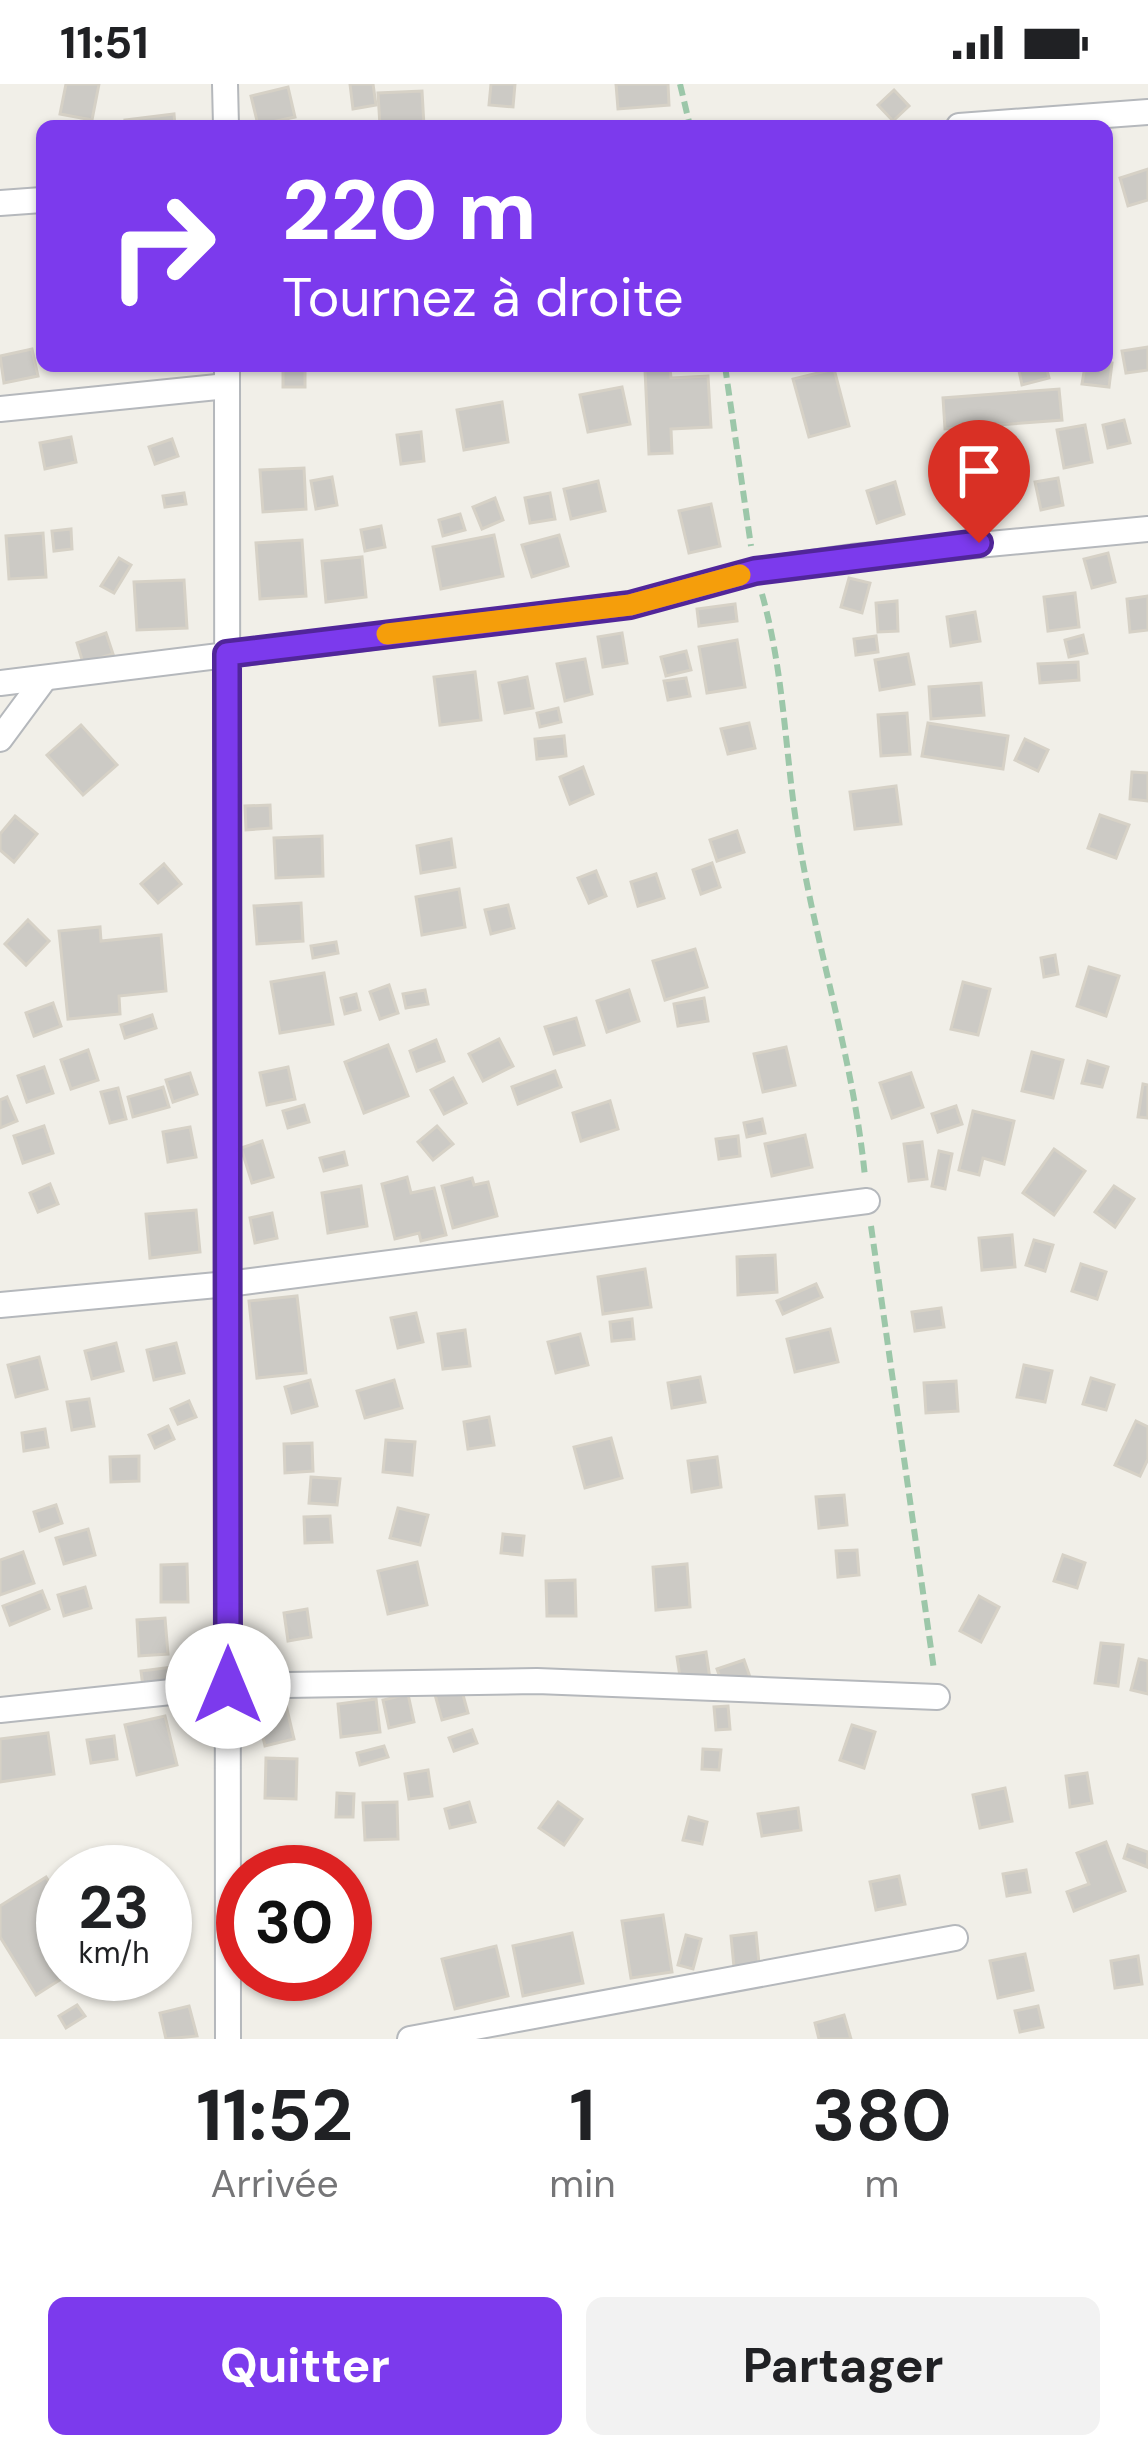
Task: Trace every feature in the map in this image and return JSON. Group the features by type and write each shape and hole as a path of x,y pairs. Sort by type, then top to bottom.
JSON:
{"street":[{"path":"225,84 226,120"},
{"path":"1040,120 1148,112"},
{"path":"0,203 36,200"},
{"path":"0,409 227,376 228,2039"},
{"path":"0,683 630,605 755,571 1021,538 1148,529"},
{"path":"0,739 45,678"},
{"path":"0,1305 228,1284 867,1201"},
{"path":"0,1710 228,1686 537,1681 938,1697"},
{"path":"410,2039 955,1938"}],"path":[{"path":"680,84 688,120"},
{"path":"726,372 755,571 777,647 799,840 859,1118 938,1697"}],"building":[{"path":"66,84 99,84 92,120 60,114"},
{"path":"350,84 373,84 376,105 353,109"},
{"path":"491,84 515,84 513,107 489,105"},
{"path":"616,84 668,84 669,105 618,109"},
{"path":"288,87 295,117 257,120 251,96"},
{"path":"894,90 909,106 892,120 878,105"},
{"path":"422,91 424,120 380,120 378,93"},
{"path":"174,114 174,120 125,120"},
{"path":"1148,169 1148,200 1128,206 1120,178"},
{"path":"1148,347 1148,370 1126,373 1122,351"},
{"path":"32,349 38,376 4,383 0,356"},
{"path":"283,372 305,372 305,387 283,387"},
{"path":"645,372 670,372 671,378 708,376 711,427 671,429 672,453 649,454"},
{"path":"835,372 849,426 809,437 793,379"},
{"path":"1019,372 1048,372 1049,378 1022,385"},
{"path":"1084,372 1111,372 1109,387 1082,384"},
{"path":"622,387 630,424 588,432 580,395"},
{"path":"1059,389 1062,420 945,429 943,398"},
{"path":"502,402 508,442 464,450 457,410"},
{"path":"1124,420 1130,443 1108,448 1103,425"},
{"path":"1085,425 1092,462 1064,468 1057,430"},
{"path":"421,432 424,461 401,464 397,435"},
{"path":"71,437 76,462 45,469 40,443"},
{"path":"172,439 178,456 155,464 149,447"},
{"path":"304,468 306,509 263,512 260,470"},
{"path":"332,477 337,505 316,509 311,481"},
{"path":"1058,478 1063,505 1041,510 1035,482"},
{"path":"989,480 995,511 964,517 958,487"},
{"path":"598,481 605,511 571,519 564,489"},
{"path":"895,482 904,514 877,523 867,491"},
{"path":"184,493 186,504 165,507 163,496"},
{"path":"550,493 555,519 530,523 525,498"},
{"path":"495,498 503,520 482,529 473,507"},
{"path":"711,504 720,546 689,553 679,511"},
{"path":"460,514 465,530 443,536 439,520"},
{"path":"381,526 385,547 365,551 361,530"},
{"path":"71,529 72,549 54,551 52,531"},
{"path":"43,533 46,577 9,579 6,536"},
{"path":"494,535 503,576 441,589 433,547"},
{"path":"559,535 568,566 532,577 522,545"},
{"path":"302,540 306,596 260,599 256,543"},
{"path":"1108,553 1115,582 1092,588 1084,559"},
{"path":"362,557 366,597 326,602 322,561"},
{"path":"119,558 131,565 114,593 101,586"},
{"path":"849,578 870,583 862,613 841,607"},
{"path":"184,580 187,628 137,630 134,582"},
{"path":"1075,593 1079,627 1048,631 1044,597"},
{"path":"1148,596 1148,630 1130,632 1127,599"},
{"path":"897,601 898,631 878,632 876,603"},
{"path":"735,604 737,621 699,626 697,609"},
{"path":"975,612 980,641 951,646 947,617"},
{"path":"106,633 113,654 83,663 77,643"},
{"path":"622,633 627,663 603,667 598,637"},
{"path":"1083,635 1087,653 1069,657 1065,640"},
{"path":"876,636 878,652 856,655 854,639"},
{"path":"737,640 745,687 707,693 699,647"},
{"path":"686,651 691,670 666,676 661,657"},
{"path":"908,654 914,684 880,690 875,660"},
{"path":"585,659 592,694 565,701 557,664"},
{"path":"1078,662 1079,680 1040,683 1038,664"},
{"path":"475,672 481,720 440,725 434,677"},
{"path":"527,677 533,708 505,713 499,683"},
{"path":"686,678 690,696 668,700 664,681"},
{"path":"981,683 984,715 931,719 929,687"},
{"path":"558,708 561,722 540,727 537,713"},
{"path":"907,713 910,754 881,756 878,715"},
{"path":"749,723 755,748 728,754 721,729"},
{"path":"928,723 1008,736 1003,769 922,756"},
{"path":"81,725 117,765 83,795 47,755"},
{"path":"564,736 566,756 537,759 535,739"},
{"path":"1025,739 1048,750 1038,771 1015,760"},
{"path":"583,767 593,794 570,804 560,777"},
{"path":"1132,772 1148,773 1148,801 1130,799"},
{"path":"896,786 901,824 855,829 850,792"},
{"path":"270,805 271,828 246,830 245,806"},
{"path":"1100,815 1129,825 1116,858 1088,848"},
{"path":"15,816 37,834 14,862 0,850 0,834"},
{"path":"737,831 744,852 717,861 710,840"},
{"path":"322,836 323,876 276,878 274,838"},
{"path":"451,839 455,867 421,873 417,846"},
{"path":"712,863 720,887 701,894 693,870"},
{"path":"164,864 181,884 158,903 141,884"},
{"path":"596,871 606,896 589,903 578,878"},
{"path":"656,874 664,898 638,906 631,882"},
{"path":"459,889 465,927 422,935 416,897"},
{"path":"301,903 303,941 257,944 254,906"},
{"path":"508,905 514,928 491,934 485,910"},
{"path":"28,920 49,941 26,965 5,944"},
{"path":"100,927 101,941 161,935 166,991 119,996 120,1014 68,1019 59,931"},
{"path":"336,942 338,953 313,958 311,946"},
{"path":"695,949 707,987 665,1000 653,961"},
{"path":"1055,955 1058,974 1044,977 1041,958"},
{"path":"1089,967 1119,976 1106,1016 1077,1006"},
{"path":"324,973 333,1024 280,1033 271,982"},
{"path":"963,982 990,989 978,1035 951,1029"},
{"path":"389,985 398,1013 380,1019 370,992"},
{"path":"425,990 428,1004 406,1008 403,994"},
{"path":"629,990 639,1021 607,1032 597,1001"},
{"path":"356,994 360,1010 345,1014 341,998"},
{"path":"704,998 708,1021 678,1026 674,1004"},
{"path":"53,1003 61,1026 34,1036 26,1013"},
{"path":"152,1015 156,1028 125,1038 121,1025"},
{"path":"576,1018 584,1045 554,1054 545,1027"},
{"path":"499,1039 513,1066 483,1081 469,1054"},
{"path":"436,1040 444,1061 417,1071 410,1051"},
{"path":"388,1045 408,1096 364,1113 345,1062"},
{"path":"786,1047 795,1085 763,1092 754,1054"},
{"path":"88,1050 98,1080 71,1089 61,1060"},
{"path":"1032,1052 1063,1060 1053,1098 1022,1091"},
{"path":"1088,1061 1108,1067 1102,1087 1082,1083"},
{"path":"44,1067 53,1093 27,1102 18,1076"},
{"path":"288,1067 295,1099 267,1105 260,1073"},
{"path":"555,1071 561,1087 518,1104 512,1087"},
{"path":"190,1073 197,1094 173,1102 166,1080"},
{"path":"911,1073 923,1107 892,1118 880,1083"},
{"path":"453,1078 466,1103 444,1114 431,1090"},
{"path":"1143,1084 1148,1085 1148,1118 1138,1117"},
{"path":"163,1087 169,1107 133,1117 128,1097"},
{"path":"118,1088 126,1119 110,1123 101,1092"},
{"path":"7,1097 17,1121 0,1128 0,1100"},
{"path":"610,1101 618,1129 581,1141 573,1113"},
{"path":"304,1105 309,1122 288,1128 283,1111"},
{"path":"956,1106 962,1124 938,1132 932,1114"},
{"path":"973,1111 1014,1121 1004,1164 983,1158 979,1175 959,1170"},
{"path":"762,1119 765,1133 747,1137 744,1123"},
{"path":"44,1126 53,1153 23,1163 14,1136"},
{"path":"437,1126 453,1144 433,1160 418,1142"},
{"path":"190,1127 196,1157 168,1162 163,1132"},
{"path":"805,1135 812,1167 772,1176 765,1144"},
{"path":"738,1136 740,1156 719,1159 716,1139"},
{"path":"262,1141 273,1177 252,1183 241,1148"},
{"path":"922,1142 927,1179 909,1181 904,1144"},
{"path":"1054,1149 1085,1171 1054,1215 1023,1193"},
{"path":"939,1151 952,1154 945,1189 932,1186"},
{"path":"344,1152 347,1165 324,1171 320,1158"},
{"path":"407,1177 411,1193 434,1188 446,1235 421,1241 419,1233 395,1239 382,1184"},
{"path":"472,1178 474,1185 488,1182 497,1216 453,1228 442,1186"},
{"path":"50,1184 58,1204 38,1212 30,1193"},
{"path":"361,1186 367,1226 328,1233 322,1193"},
{"path":"1114,1186 1134,1199 1115,1227 1095,1212"},
{"path":"196,1210 200,1252 150,1258 146,1214"},
{"path":"272,1213 277,1238 255,1243 250,1218"},
{"path":"1012,1235 1015,1267 982,1270 979,1238"},
{"path":"1034,1240 1053,1245 1045,1271 1026,1265"},
{"path":"775,1255 777,1292 738,1295 737,1257"},
{"path":"1081,1264 1106,1272 1097,1299 1072,1291"},
{"path":"645,1269 651,1307 603,1314 598,1277"},
{"path":"816,1284 822,1297 783,1314 777,1301"},
{"path":"297,1296 306,1373 257,1378 249,1301"},
{"path":"941,1308 944,1327 915,1331 912,1312"},
{"path":"416,1313 423,1342 398,1348 391,1318"},
{"path":"632,1319 634,1339 612,1341 610,1322"},
{"path":"830,1329 838,1362 795,1372 787,1339"},
{"path":"465,1330 470,1366 443,1369 438,1334"},
{"path":"580,1334 588,1365 556,1373 548,1342"},
{"path":"116,1343 123,1371 92,1379 85,1351"},
{"path":"176,1343 184,1373 154,1380 147,1350"},
{"path":"39,1357 47,1389 16,1397 8,1365"},
{"path":"1024,1365 1052,1371 1045,1402 1017,1397"},
{"path":"700,1377 705,1402 672,1408 668,1383"},
{"path":"1091,1378 1114,1385 1106,1410 1083,1404"},
{"path":"310,1380 317,1406 292,1413 285,1387"},
{"path":"394,1380 402,1408 365,1418 357,1391"},
{"path":"956,1381 958,1411 926,1413 924,1383"},
{"path":"89,1399 94,1426 72,1430 67,1402"},
{"path":"189,1401 196,1417 178,1424 171,1409"},
{"path":"489,1417 494,1445 468,1449 464,1422"},
{"path":"1136,1421 1148,1427 1148,1459 1140,1476 1115,1465"},
{"path":"168,1426 174,1439 155,1448 149,1435"},
{"path":"45,1429 48,1447 24,1451 22,1433"},
{"path":"611,1438 622,1478 585,1488 574,1447"},
{"path":"386,1440 415,1442 412,1475 383,1472"},
{"path":"312,1443 313,1471 285,1473 284,1444"},
{"path":"139,1456 139,1481 111,1482 110,1457"},
{"path":"717,1457 721,1487 692,1492 688,1461"},
{"path":"311,1477 340,1479 337,1505 309,1503"},
{"path":"844,1495 847,1525 819,1528 816,1497"},
{"path":"56,1505 62,1523 40,1531 34,1512"},
{"path":"398,1508 428,1515 420,1545 390,1538"},
{"path":"330,1516 332,1542 305,1543 304,1517"},
{"path":"88,1529 95,1555 64,1564 56,1538"},
{"path":"503,1534 524,1536 522,1555 501,1553"},
{"path":"857,1550 859,1575 838,1577 836,1551"},
{"path":"23,1552 34,1583 0,1595 0,1560"},
{"path":"1063,1555 1085,1563 1077,1588 1054,1581"},
{"path":"417,1562 427,1605 388,1614 378,1571"},
{"path":"187,1564 188,1602 161,1602 161,1565"},
{"path":"687,1564 690,1607 656,1610 653,1567"},
{"path":"575,1580 576,1616 547,1616 546,1581"},
{"path":"85,1587 91,1608 64,1616 58,1595"},
{"path":"42,1591 49,1609 10,1625 3,1606"},
{"path":"979,1596 999,1607 981,1642 960,1631"},
{"path":"307,1609 311,1637 288,1641 284,1613"},
{"path":"165,1618 168,1654 139,1656 137,1620"},
{"path":"1101,1643 1123,1645 1118,1686 1095,1683"},
{"path":"706,1652 710,1679 681,1683 677,1657"},
{"path":"1139,1659 1148,1661 1148,1694 1131,1690"},
{"path":"744,1660 750,1677 723,1686 717,1669"},
{"path":"189,1665 191,1682 143,1687 141,1671"},
{"path":"460,1684 468,1713 442,1720 434,1691"},
{"path":"408,1694 414,1722 389,1728 383,1700"},
{"path":"376,1699 380,1732 341,1737 338,1704"},
{"path":"286,1705 294,1739 265,1746 257,1712"},
{"path":"728,1706 730,1729 716,1730 714,1707"},
{"path":"165,1716 177,1765 137,1775 125,1725"},
{"path":"852,1725 875,1732 864,1768 840,1760"},
{"path":"472,1730 477,1743 454,1751 449,1738"},
{"path":"48,1733 54,1774 0,1782 0,1739"},
{"path":"114,1736 117,1759 91,1763 87,1740"},
{"path":"384,1746 388,1757 360,1765 357,1753"},
{"path":"703,1749 721,1750 719,1770 702,1769"},
{"path":"266,1758 297,1759 296,1799 265,1798"},
{"path":"428,1770 432,1796 409,1799 405,1774"},
{"path":"1087,1773 1092,1803 1070,1807 1066,1776"},
{"path":"1005,1788 1012,1821 980,1828 973,1795"},
{"path":"337,1793 354,1794 353,1817 336,1817"},
{"path":"397,1802 398,1839 365,1840 363,1803"},
{"path":"469,1802 475,1822 450,1828 445,1809"},
{"path":"558,1802 582,1819 564,1845 539,1828"},
{"path":"798,1808 801,1830 762,1836 758,1814"},
{"path":"689,1817 707,1822 702,1844 683,1840"},
{"path":"1106,1842 1125,1891 1074,1911 1067,1892 1089,1884 1077,1853"},
{"path":"1128,1845 1148,1852 1147,1867 1124,1858"},
{"path":"1026,1870 1030,1892 1007,1896 1003,1874"},
{"path":"899,1876 905,1904 876,1910 870,1882"},
{"path":"36,1883 36,1995 0,1937 0,1906"},
{"path":"663,1915 672,1972 631,1978 622,1921"},
{"path":"572,1933 583,1983 523,1996 513,1946"},
{"path":"756,1933 759,1964 734,1967 731,1936"},
{"path":"686,1935 701,1939 693,1969 678,1965"},
{"path":"496,1946 508,1996 455,2009 442,1959"},
{"path":"1025,1954 1033,1990 998,1998 990,1961"},
{"path":"1138,1956 1142,1984 1115,1988 1111,1961"},
{"path":"77,2005 85,2016 66,2028 59,2016"},
{"path":"189,2006 197,2036 166,2039 160,2013"},
{"path":"1038,2006 1043,2027 1020,2032 1015,2011"},
{"path":"844,2015 851,2039 819,2039 815,2023"}],"slow traffic":[{"path":"387,634 630,605 740,575"}],"route":[{"path":"228,1686 227,654 630,605 755,571 979,543"}]}
